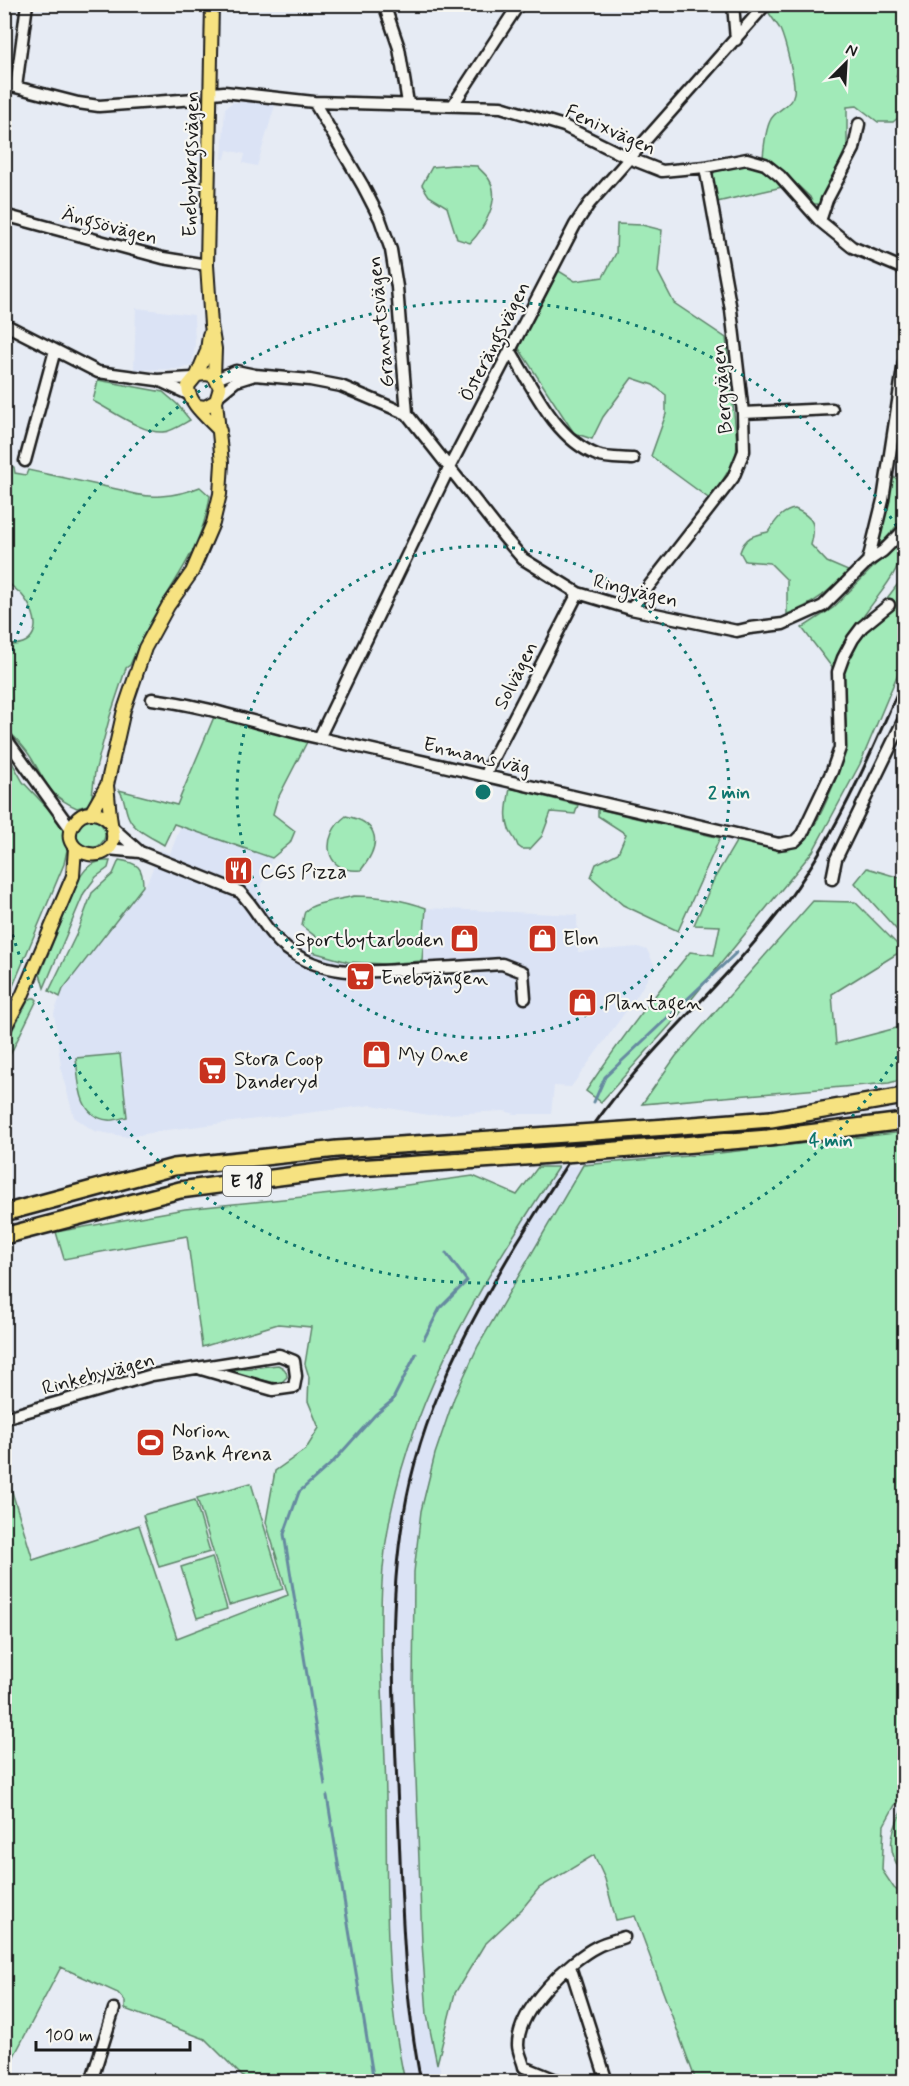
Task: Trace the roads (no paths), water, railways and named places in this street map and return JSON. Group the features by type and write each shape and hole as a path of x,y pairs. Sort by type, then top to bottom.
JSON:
{"highway":[{"name":"E 18","path":"4,1213 174,1167 337,1149 771,1119 904,1096"},
{"name":"E 18","path":"4,1236 180,1190 340,1169 768,1138 904,1121"}],"main road":[{"name":"Enebybergsvägen","path":"212,4 207,265 215,349 215,378"},
{"name":"Enebybergsvägen","path":"195,376 207,351 211,325"},
{"path":"75,848 91,856 100,854 107,849 113,837 107,785 124,710 146,648 168,606 192,573 213,523 220,494 221,473 220,431 218,398 220,387 215,378 206,374 195,376 188,386 188,394 220,431"},
{"path":"198,406 206,407 218,398"},
{"path":"4,1029 22,996 73,876 75,848 71,829 85,815 107,785"},
{"path":"85,815 104,817 111,825"},
{"path":"73,876 91,856"}],"street":[{"path":"27,4 10,85 78,103 99,106 195,99"},
{"path":"384,4 399,48 408,103"},
{"path":"453,105 519,4"},
{"path":"733,4 736,40"},
{"name":"Österängsvägen","path":"319,738 449,468 575,225 589,204 766,4"},
{"name":"Fenixvägen","path":"212,93 224,92 314,102 501,107 564,126 629,158 662,171 705,167 747,159 765,164 780,176 820,221 852,247 904,268"},
{"name":"Granrotsvägen","path":"314,102 363,186 380,219 391,250 397,287 407,414"},
{"path":"820,221 827,200 854,149 859,124"},
{"name":"Bergvägen","path":"631,609 733,478 744,451 743,413 731,310 705,167"},
{"name":"Ängsövägen","path":"4,215 163,258 207,265"},
{"path":"4,324 98,372 157,380 195,376"},
{"path":"25,461 55,350"},
{"path":"510,350 556,424 575,443 598,456 633,459"},
{"path":"868,561 883,500 903,384 904,362"},
{"name":"Ringvägen","path":"215,378 236,372 310,380 341,386 407,414 523,559 578,593 631,609 737,631 783,624 823,606 868,561 883,551 904,530"},
{"path":"218,398 236,381 255,375"},
{"path":"157,380 188,394"},
{"path":"743,413 832,409"},
{"name":"Solvägen","path":"486,775 490,762 578,593"},
{"name":"Enmans väg","path":"152,699 184,703 319,738 779,844 795,841 802,834 832,771 840,748 838,672 843,658 862,627 889,604"},
{"path":"832,879 836,859 904,719"},
{"path":"4,736 71,829"},
{"path":"54,804 85,815"},
{"path":"111,825 140,852"},
{"path":"107,849 140,852 240,892 274,937 307,962 331,969 363,973 502,964 523,972 525,998"},
{"name":"Rinkebyvägen","path":"4,1418 152,1375 279,1355 294,1361 296,1376 294,1387 285,1393 201,1369"},
{"path":"574,2082 556,2080 525,2067 518,2045 529,2010 554,1979 570,1966 597,1947 624,1937"},
{"path":"570,1966 607,2082"},
{"path":"91,2082 114,2009"}],"waterway":[{"path":"594,1102 605,1077 737,952"},
{"path":"424,1339 440,1308 467,1281 446,1253"},
{"path":"325,1785 284,1534 299,1492 333,1462 375,1415 392,1401 416,1354"},
{"path":"327,1796 374,2082"}],"railway":[{"path":"421,2082 410,2014 404,1946 393,1661 395,1586 399,1550 411,1476 421,1441 464,1338 499,1273 549,1191 625,1085 759,937 799,884 849,798 904,677"}],"place":[{"name":"CGs Pizza","path":"239,871"},
{"name":"Elon","path":"542,938"},
{"name":"Sportbytarboden","path":"465,939"},
{"name":"Enebyängen","path":"360,977"},
{"name":"Plantagen","path":"583,1002"},
{"name":"My One","path":"377,1054"},
{"name":"Stora Coop Danderyd","path":"213,1070"},
{"name":"Norion Bank Arena","path":"151,1442"}]}
